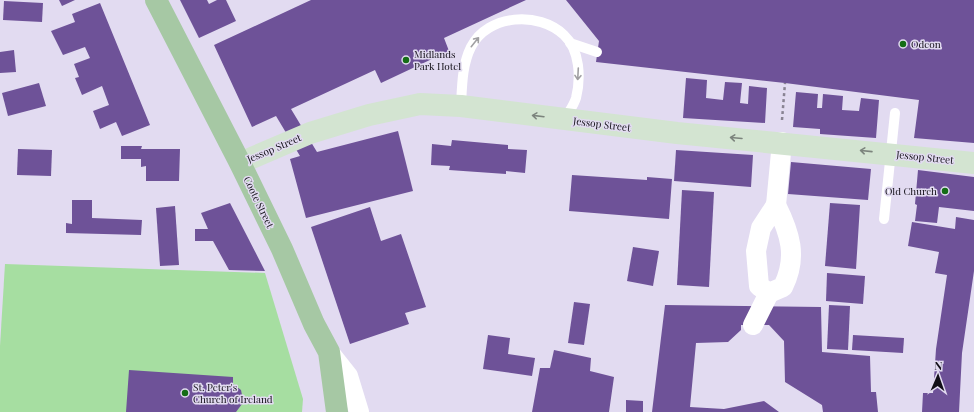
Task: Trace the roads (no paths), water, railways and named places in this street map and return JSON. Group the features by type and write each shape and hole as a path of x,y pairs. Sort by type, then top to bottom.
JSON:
{"main road":[{"name":"Coote Street","path":"156,0 240,163 282,249 314,324 329,352 337,412"}],"street":[{"name":"Jessop Street","path":"240,163 310,133 369,116 420,104 461,106 677,133 892,153 974,163"},
{"path":"769,293 759,286 756,251 760,228 776,205 781,142"},
{"path":"753,325 769,293 783,287 789,275 792,250 788,228 776,205"},
{"path":"329,352 348,376 359,412"}],"lane":[{"path":"461,106 465,63 472,45 490,26 513,19 534,20 550,25 565,35 574,50 579,70 576,99 565,119"},
{"path":"570,43 597,52"},
{"path":"884,219 895,113"}],"place":[{"name":"Odeon","path":"903,44"},
{"name":"Midlands Park Hotel","path":"406,60"},
{"name":"Old Church","path":"945,191"},
{"name":"St. Peter's Church of Ireland","path":"185,393"}]}
